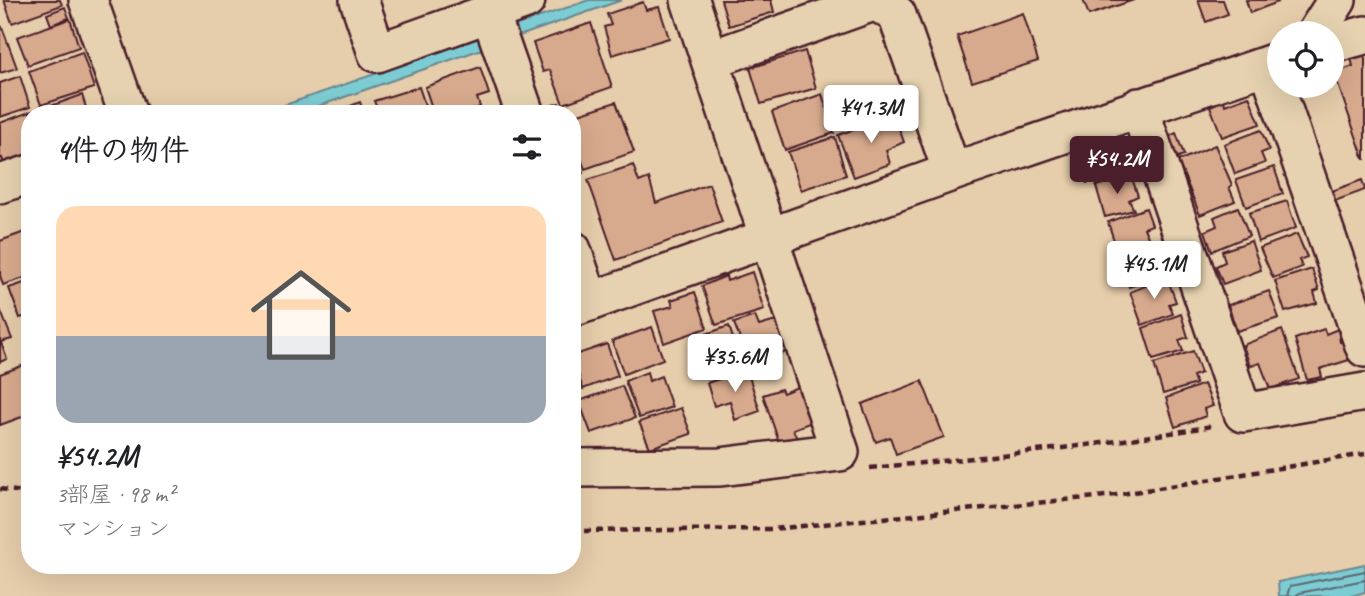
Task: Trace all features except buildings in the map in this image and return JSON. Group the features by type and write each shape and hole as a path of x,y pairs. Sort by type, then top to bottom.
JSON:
{"street":[{"path":"88,0 125,105"},
{"path":"359,0 377,53 526,0"},
{"path":"581,468 720,467 841,452 712,59 690,0"},
{"path":"1324,21 1337,0"},
{"path":"712,59 876,1 897,15 952,172"},
{"path":"490,13 522,105"},
{"path":"1344,41 1365,35"},
{"path":"581,305 952,172 1267,65"},
{"path":"1285,98 1365,348"},
{"path":"1139,107 1243,413 1365,392"},
{"path":"0,184 21,177"}],"path":[{"path":"831,453 866,468 1171,433 1230,422 1243,413"},
{"path":"581,531 772,529 1116,495 1365,454"},
{"path":"0,489 21,492"}],"water":[{"path":"589,0 622,0 322,105 285,105"},
{"path":"1365,564 1365,592 1351,596 1279,596 1278,582"}]}
